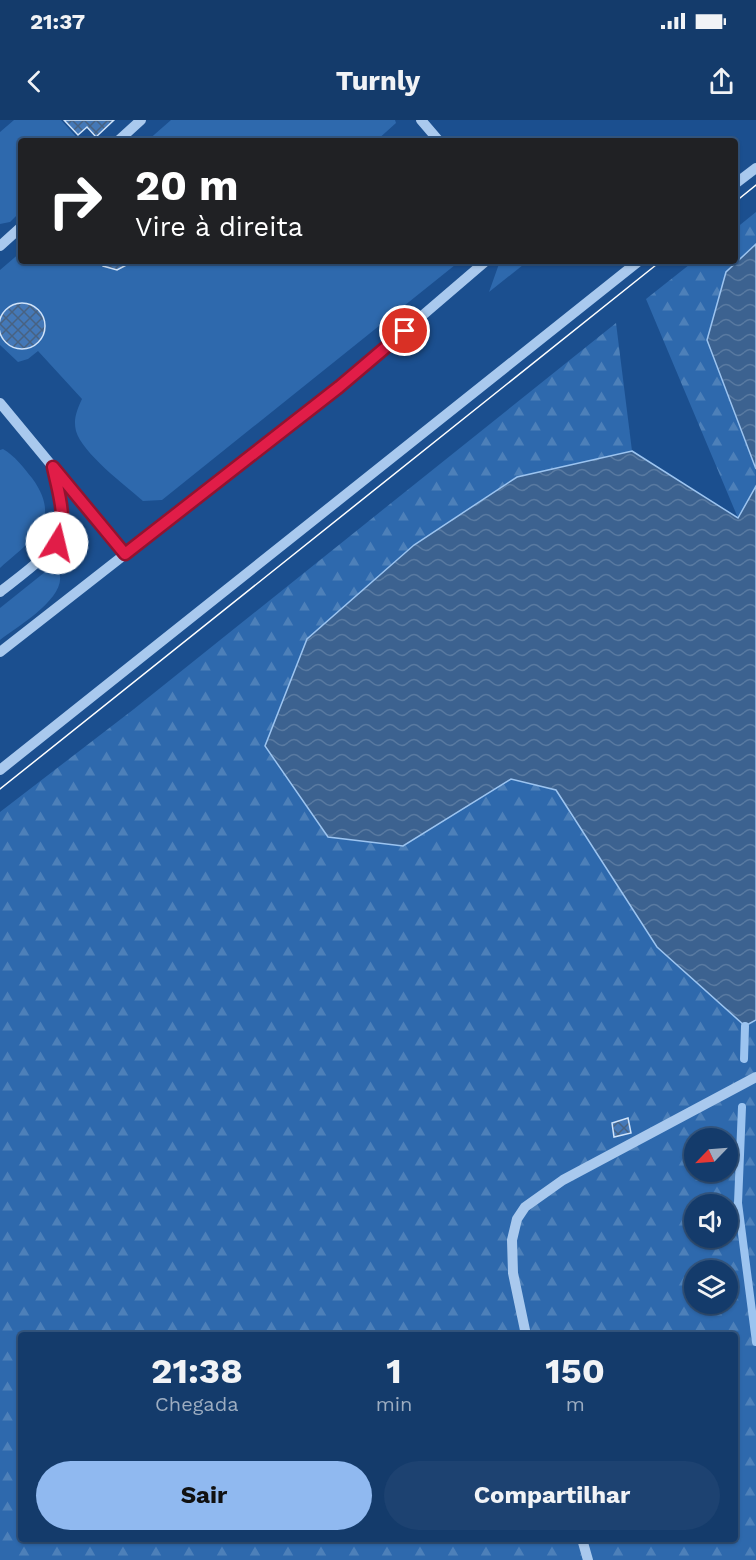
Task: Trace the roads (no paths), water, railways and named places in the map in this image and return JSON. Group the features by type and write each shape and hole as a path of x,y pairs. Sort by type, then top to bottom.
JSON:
{"street":[{"path":"121,138 141,120"},
{"path":"421,120 436,138"},
{"path":"738,182 756,168"},
{"path":"0,246 18,230"},
{"path":"0,652 339,387 482,264"},
{"path":"0,770 635,264"},
{"path":"0,404 125,554"},
{"path":"0,592 57,543 60,536 62,513 53,467"},
{"path":"525,1332 513,1273 512,1240 517,1220 525,1207 563,1180 756,1077"},
{"path":"583,1542 588,1560"}],"water":[{"path":"756,244 756,469 707,340 726,272 735,264 738,264 738,261"},
{"path":"632,451 738,518 756,486 756,1020 745,1026 657,947 556,790 511,779 403,846 328,837 265,746 307,639 414,545 517,477"}],"waterway":[{"path":"744,1059 745,1026"},
{"path":"742,1107 738,1203 756,1342"}],"tram line":[{"path":"738,200 756,185"},
{"path":"0,789 657,264"}]}
